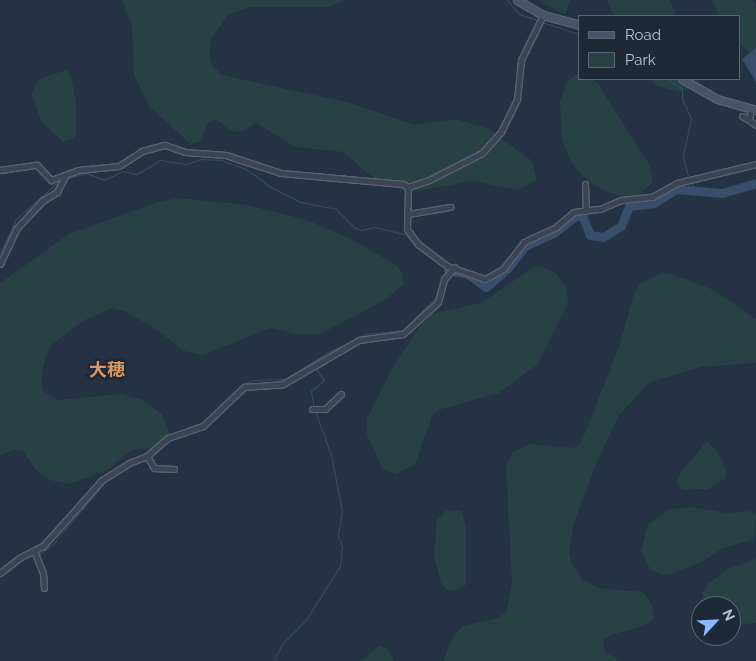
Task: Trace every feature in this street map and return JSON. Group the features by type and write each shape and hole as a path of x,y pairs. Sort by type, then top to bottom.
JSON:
{"main road":[{"path":"518,0 543,15 578,24"},
{"path":"684,80 712,97 754,110"}],"street":[{"path":"0,170 37,164 51,180 78,170 119,166 142,151 165,145 185,152 226,155 281,173 350,178 408,187 430,180 482,153 501,132 517,99 521,60 543,15"},
{"path":"749,120 754,110"},
{"path":"742,116 756,125"},
{"path":"408,187 407,229 418,244 433,257 480,278 491,278 503,268 524,242 556,227 574,212 586,211 620,200 652,197 677,183 756,164"},
{"path":"0,264 17,228 42,201 57,192 65,176"},
{"path":"585,184 586,211"},
{"path":"408,214 450,206"},
{"path":"0,573 48,541 98,483 129,462 147,456 168,438 203,426 244,387 283,384 359,340 403,334 438,302 444,279 455,267"},
{"path":"312,409 324,409 341,394"},
{"path":"147,456 154,468 174,469"},
{"path":"34,551 43,574 44,588"}],"green space":[{"path":"122,0 345,0 328,7 249,7 228,15 211,39 209,54 212,65 222,75 351,103 414,125 456,119 489,129 532,161 537,180 519,190 473,181 409,192 375,179 343,152 295,147 256,123 243,131 233,132 215,119 209,122 199,142 190,144 149,106 134,75 132,26"},
{"path":"537,0 570,0 565,15"},
{"path":"607,0 670,0 676,15 614,15"},
{"path":"712,0 753,0 756,4 756,60 741,45 741,15 719,15"},
{"path":"66,70 71,76 76,103 76,134 74,138 63,142 42,122 31,94 39,79"},
{"path":"578,73 578,80 594,80 598,84 649,164 653,181 637,197 627,199 601,189 581,175 572,163 562,140 560,102 567,82"},
{"path":"651,80 694,80 688,90 679,92 657,86"},
{"path":"180,198 247,205 307,220 349,238 396,265 402,272 403,285 382,302 320,334 301,335 271,328 203,355 184,351 156,329 124,311 112,308 85,320 51,345 44,363 41,381 43,391 58,400 119,394 141,399 162,414 171,437 155,447 132,450 107,470 69,484 50,480 36,470 23,451 14,450 0,455 0,283 69,234 158,202"},
{"path":"540,266 556,273 566,286 568,304 538,364 499,393 438,410 432,416 415,464 396,474 383,470 367,435 367,419 393,367 422,323 434,313 481,303 532,268"},
{"path":"661,273 672,274 714,290 756,319 756,363 701,367 650,382 619,415 597,462 574,523 569,552 572,564 582,579 598,588 643,592 652,605 654,619 641,627 614,634 603,640 605,652 621,661 444,661 450,642 462,626 498,618 506,612 512,583 506,465 513,452 530,444 573,448 581,443 619,347 634,294 640,284"},
{"path":"707,441 716,450 726,468 726,478 708,489 682,490 677,482 680,473"},
{"path":"692,507 726,513 748,511 756,515 755,539 721,549 702,562 672,574 662,575 650,569 641,551 648,524 670,509"},
{"path":"447,510 462,511 466,529 466,585 455,591 446,589 441,583 434,556 437,520"},
{"path":"756,559 756,623 741,624 741,596 703,596 702,592 708,584 730,568"},
{"path":"379,646 388,649 394,661 361,661"}],"water":[{"path":"756,48 756,82 742,59"}],"waterway":[{"path":"507,0 519,14 538,20"},
{"path":"542,22 578,33"},
{"path":"669,80 682,89 682,99 691,118 683,157 689,179"},
{"path":"65,179 86,173 104,180 123,171 137,174 160,160 186,164 201,159 221,160 246,169 271,187 301,202 336,209 355,228 361,230 375,227 406,235 417,248 448,270 435,298 403,330 366,334 350,342"},
{"path":"0,253 16,219 59,181"},
{"path":"691,182 694,188"},
{"path":"448,270 468,274 486,287 507,269 525,246 555,232 577,215 583,217 590,235 603,237 621,226 629,206 654,203 676,189 722,193 756,183"},
{"path":"244,384 253,380 285,379 328,352 347,344"},
{"path":"314,408 311,391 324,380 315,367"},
{"path":"200,425 239,388"},
{"path":"273,661 283,643 306,620 340,566 342,547 338,536 342,511 331,455 315,411"},
{"path":"129,466 146,460"},
{"path":"37,556 53,544 104,483 117,474"}],"district":[{"name":"大穂","path":"107,370"}]}
